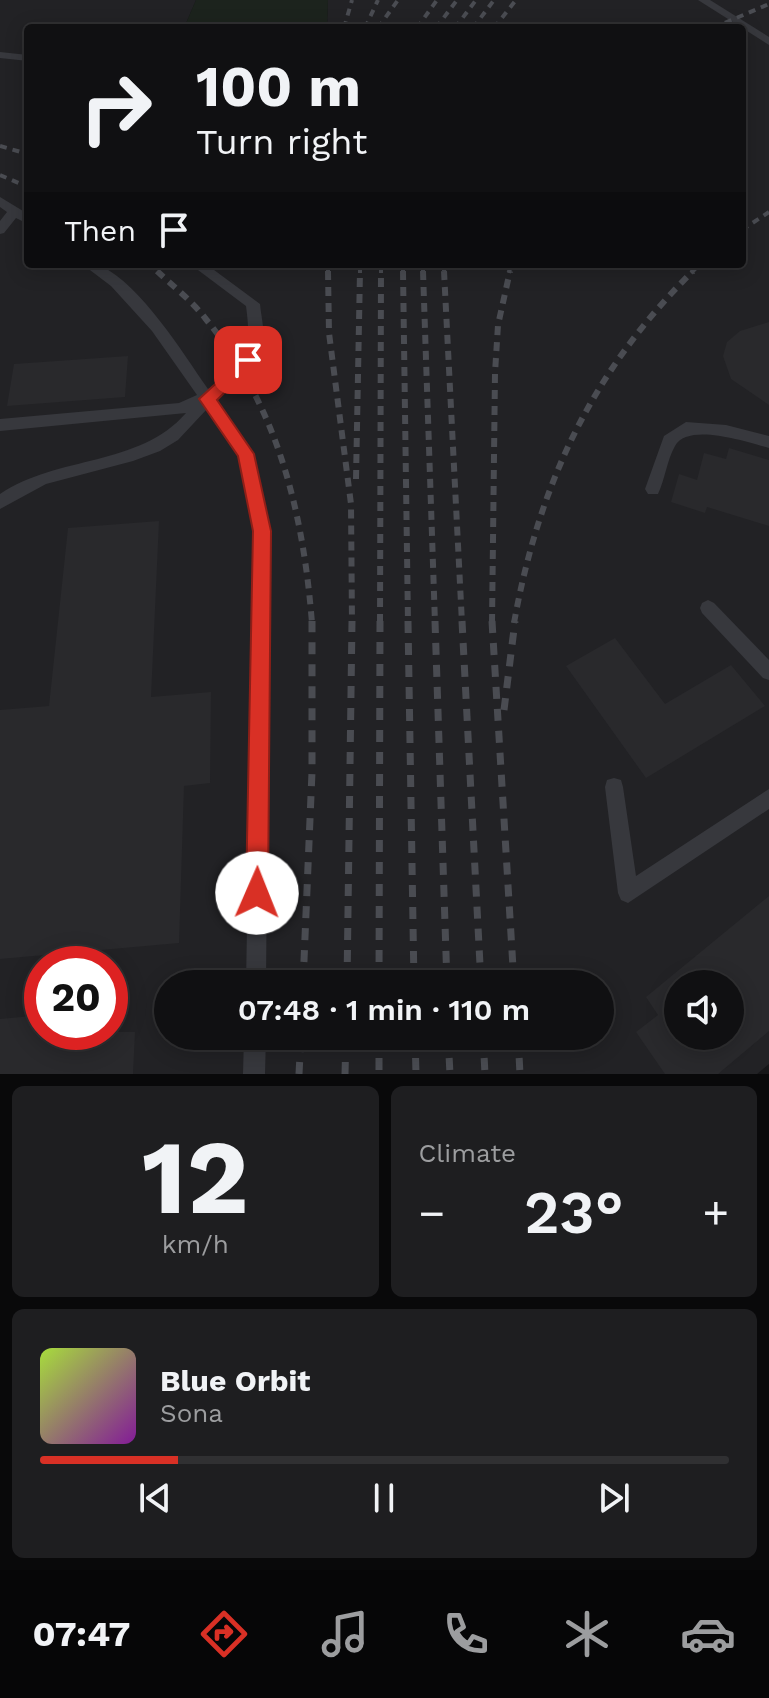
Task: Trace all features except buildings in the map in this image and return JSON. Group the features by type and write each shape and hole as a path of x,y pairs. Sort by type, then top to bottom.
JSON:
{"lane":[{"path":"703,0 741,24"},
{"path":"746,27 769,42"},
{"path":"0,55 24,58"},
{"path":"0,201 24,217"},
{"path":"0,230 15,211"},
{"path":"95,268 116,283 157,327 246,454 262,531 256,970"},
{"path":"0,502 11,493 65,470 143,450 173,436 207,399 242,368 256,342 253,304 203,268"},
{"path":"0,425 180,409 207,399"},
{"path":"653,489 669,440 686,428 726,431 769,442"},
{"path":"708,608 769,672"},
{"path":"614,787 628,893 769,798"},
{"path":"254,1074 255,1050"}],"shaded area":[{"path":"0,0 196,0 186,24 24,24 24,268 746,268 746,24 327,24 328,0 769,0 769,1064 757,1074 0,1074"},
{"path":"196,0 328,0 327,24 186,24"}],"railway":[{"path":"345,24 352,0"},
{"path":"367,24 378,0"},
{"path":"381,24 398,0"},
{"path":"420,24 437,0"},
{"path":"439,24 457,0"},
{"path":"458,24 476,0"},
{"path":"476,24 494,0"},
{"path":"497,24 516,0"},
{"path":"722,24 769,4"},
{"path":"0,146 24,153"},
{"path":"0,175 24,185"},
{"path":"746,227 769,212"},
{"path":"154,268 157,271"},
{"path":"509,273 510,268"},
{"path":"693,271 696,268"},
{"path":"157,271 200,312 230,352 269,424 302,541 312,623"},
{"path":"328,271 329,333 351,504 352,622"},
{"path":"356,479 360,271"},
{"path":"380,623 381,271"},
{"path":"403,271 408,623"},
{"path":"423,271 435,623"},
{"path":"444,271 462,623"},
{"path":"492,621 495,373 498,325 510,271"},
{"path":"514,623 538,523 575,432 626,349 657,309 693,271"},
{"path":"379,970 380,621"},
{"path":"408,621 414,970"},
{"path":"435,621 447,970"},
{"path":"462,621 480,970"},
{"path":"492,621 513,970"},
{"path":"504,710 515,621"},
{"path":"347,970 352,622"},
{"path":"304,970 312,772 312,623"},
{"path":"299,1074 300,1050"},
{"path":"345,1074 346,1050"},
{"path":"379,1050 379,1074"},
{"path":"415,1050 416,1074"},
{"path":"449,1050 450,1074"},
{"path":"484,1050 485,1074"},
{"path":"519,1050 520,1074"}],"route":[{"path":"248,360 207,399 246,454 262,531 257,893"}]}
